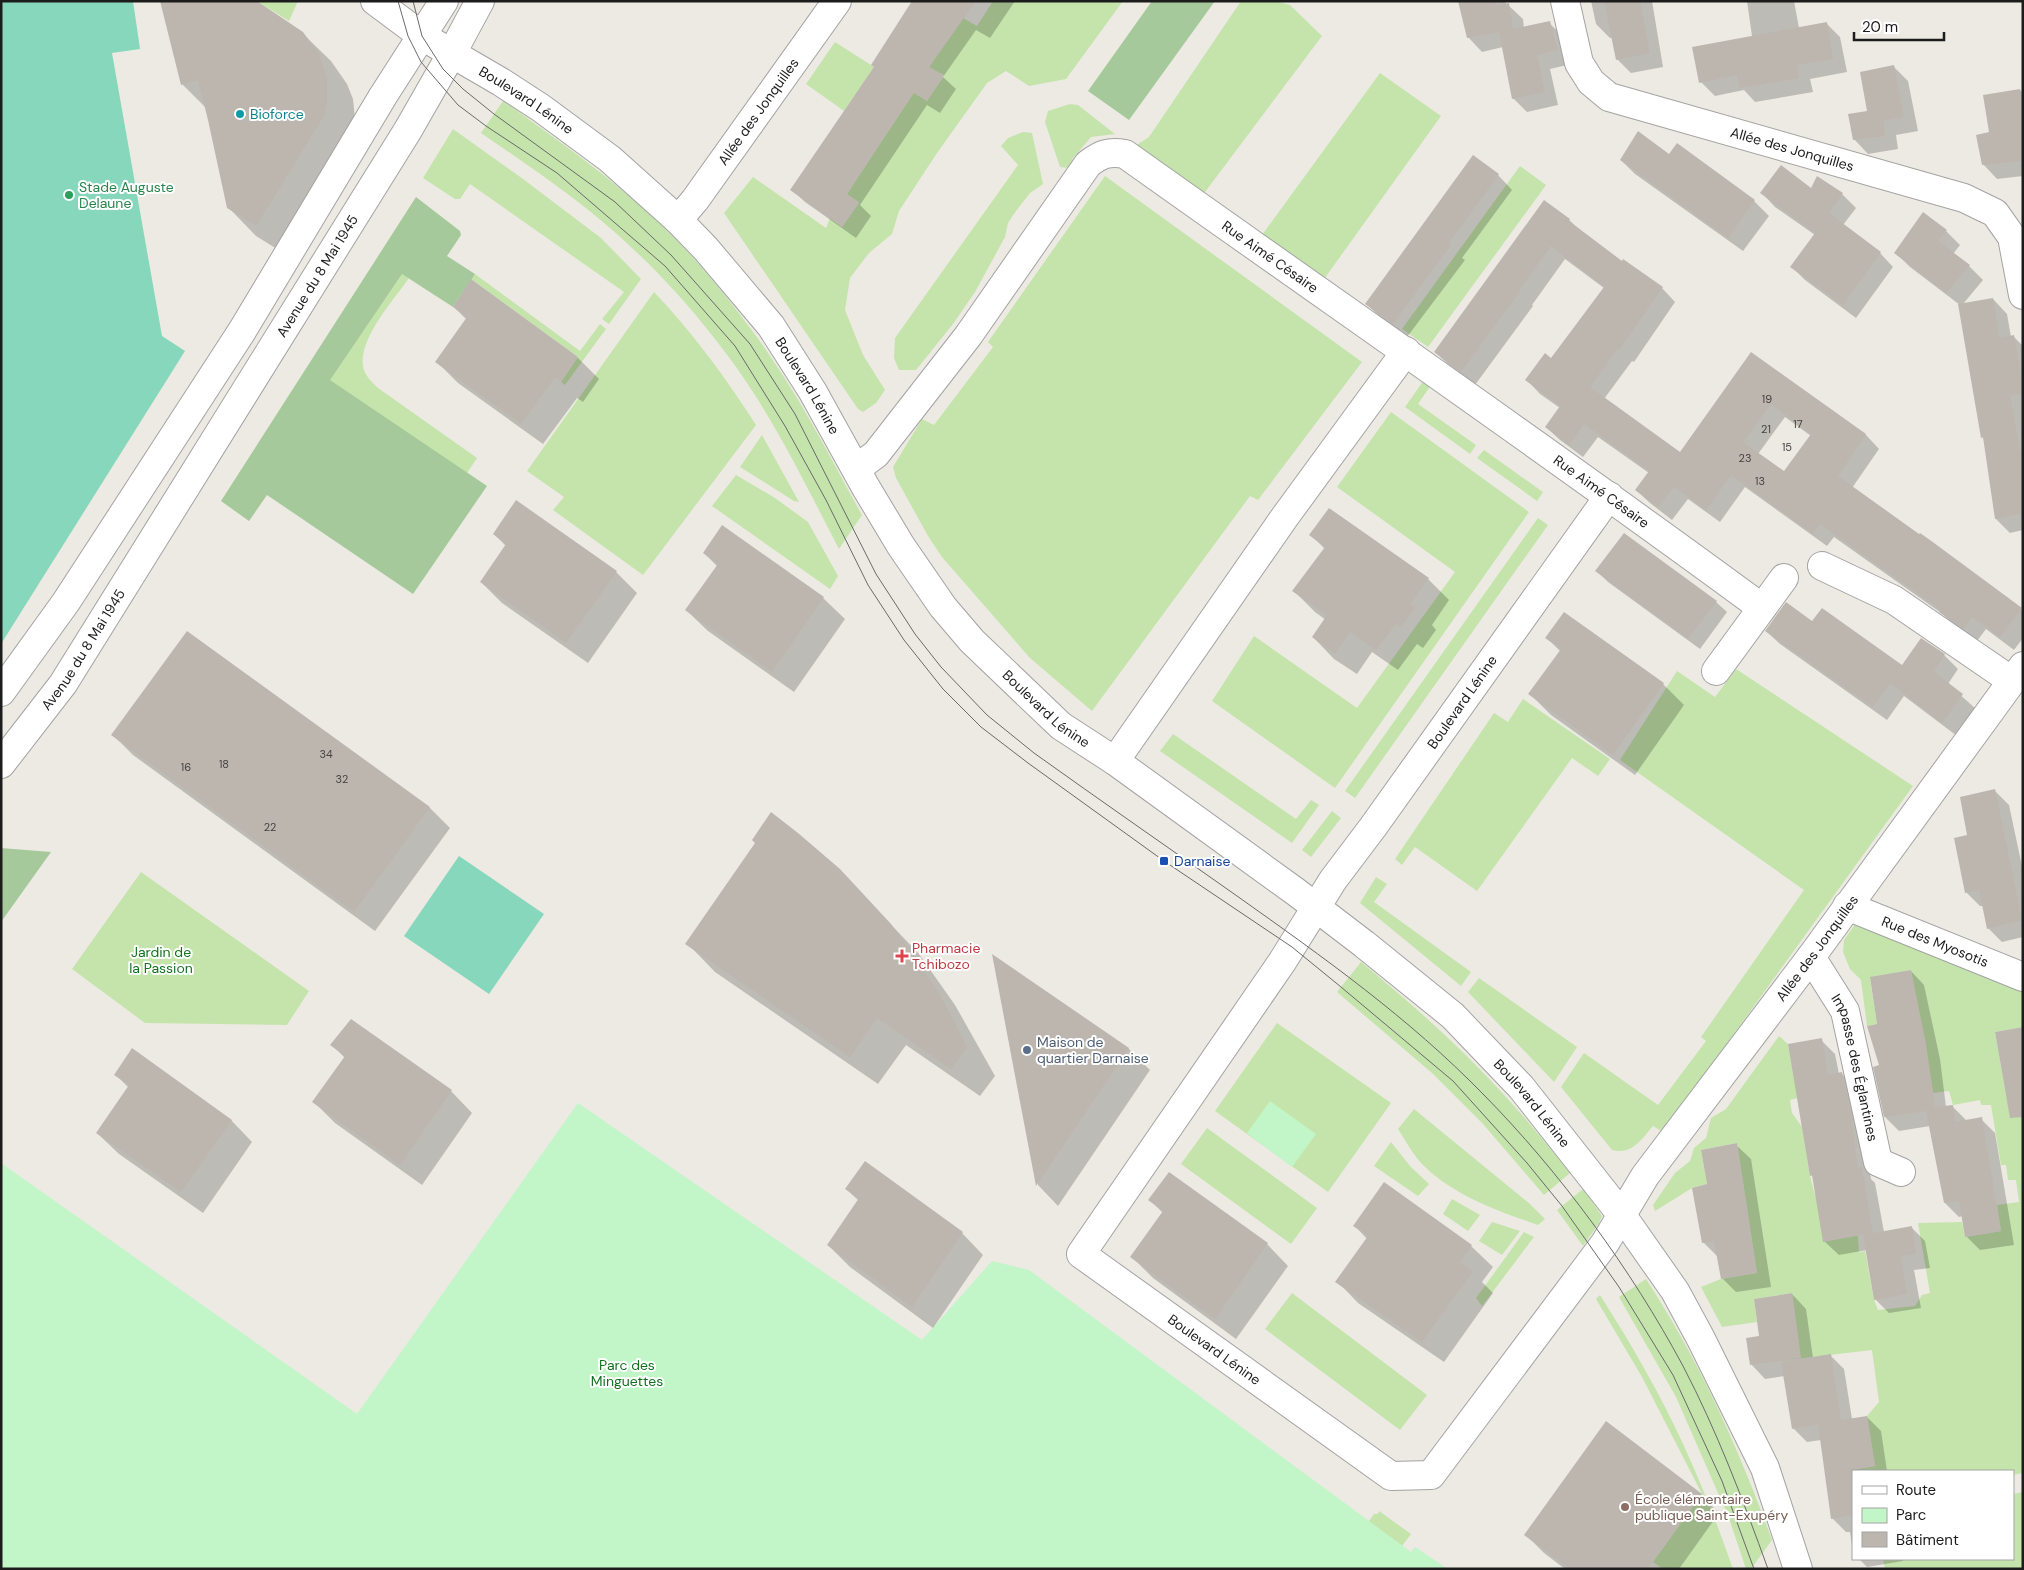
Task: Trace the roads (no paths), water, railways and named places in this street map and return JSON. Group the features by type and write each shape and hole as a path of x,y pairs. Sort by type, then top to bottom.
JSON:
{"street":[{"name":"Boulevard Lénine","path":"375,1 422,36 528,100 610,159 678,220 771,326 813,392 901,546 931,591 972,641 1061,726 1116,762 1316,908 1453,1016 1521,1088 1621,1214 1675,1291 1765,1468 1798,1569"},
{"name":"Avenue du 8 Mai 1945","path":"1,692 78,583 242,331 383,96 444,1"},
{"name":"Avenue du 8 Mai 1945","path":"1,764 63,684 408,130 480,1"},
{"name":"Allée des Jonquilles","path":"678,220 695,200 837,1"},
{"name":"Allée des Jonquilles","path":"1565,1 1579,63 1591,82 1609,97 1964,198 1995,212 2012,237 2023,295"},
{"name":"Rue Aimé Césaire","path":"856,469 876,454 968,336 1088,164 1100,155 1113,152 1125,154 1406,351 1762,608"},
{"path":"1116,762 1284,518 1406,351"},
{"name":"Avenue du 8 Mai 1945","path":"78,583 110,566 152,502 213,404 214,374"},
{"path":"159,531 152,502 181,496"},
{"name":"Boulevard Lénine","path":"1609,496 1373,827 1332,880 1282,962 1081,1254 1391,1476 1431,1475 1605,1243 1621,1214"},
{"name":"Allée des Jonquilles","path":"1621,1214 1645,1176 1811,957 2017,674 1894,600 1822,566"},
{"path":"1716,671 1784,578"},
{"name":"Rue des Myosotis","path":"1847,906 2023,977"},
{"name":"Impasse des Églantines","path":"1811,957 1845,1011 1878,1162 1901,1172"}],"tram line":[{"path":"398,1 408,36 421,62 458,105 557,173 665,266 735,346 785,426 826,500 868,585 904,640 943,689 981,727 1028,763 1164,861 1292,947 1453,1081 1527,1163 1562,1206 1619,1287 1673,1375 1722,1481 1754,1569"},
{"path":"413,1 422,36 443,69 463,89 494,114 615,202 671,255 750,344 795,414 876,574 915,634 941,667 987,715 1034,753 1365,989 1455,1066 1512,1124 1592,1223 1641,1294 1663,1330 1683,1366 1718,1441 1768,1569"}],"place":[{"name":"Bioforce","path":"240,114"},
{"name":"Stade Auguste Delaune","path":"69,195"},
{"name":"Darnaise","path":"1164,861"},
{"name":"Pharmacie Tchibozo","path":"902,956"},
{"name":"Maison de quartier Darnaise","path":"1027,1050"},
{"name":"École élémentaire publique Saint-Exupéry","path":"1625,1507"}],"park label":[{"name":"Jardin de la Passion","path":"161,960"},
{"name":"Parc des Minguettes","path":"627,1374"}]}
